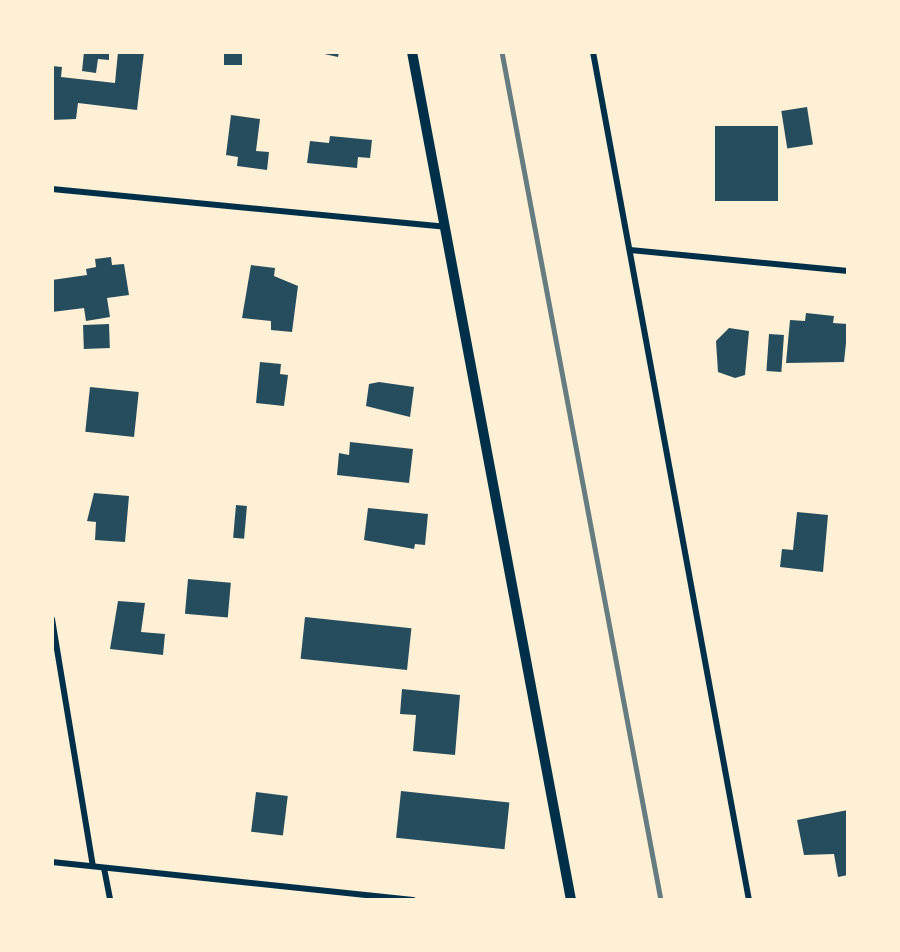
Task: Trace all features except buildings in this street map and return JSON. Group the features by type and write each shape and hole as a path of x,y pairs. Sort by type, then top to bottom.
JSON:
{"street":[{"path":"412,52 571,900"},
{"path":"593,52 749,900"},
{"path":"52,189 445,227"},
{"path":"630,250 848,271"},
{"path":"52,619 93,866"},
{"path":"52,862 413,900"},
{"path":"104,868 110,900"}],"railway":[{"path":"502,52 661,900"}]}
